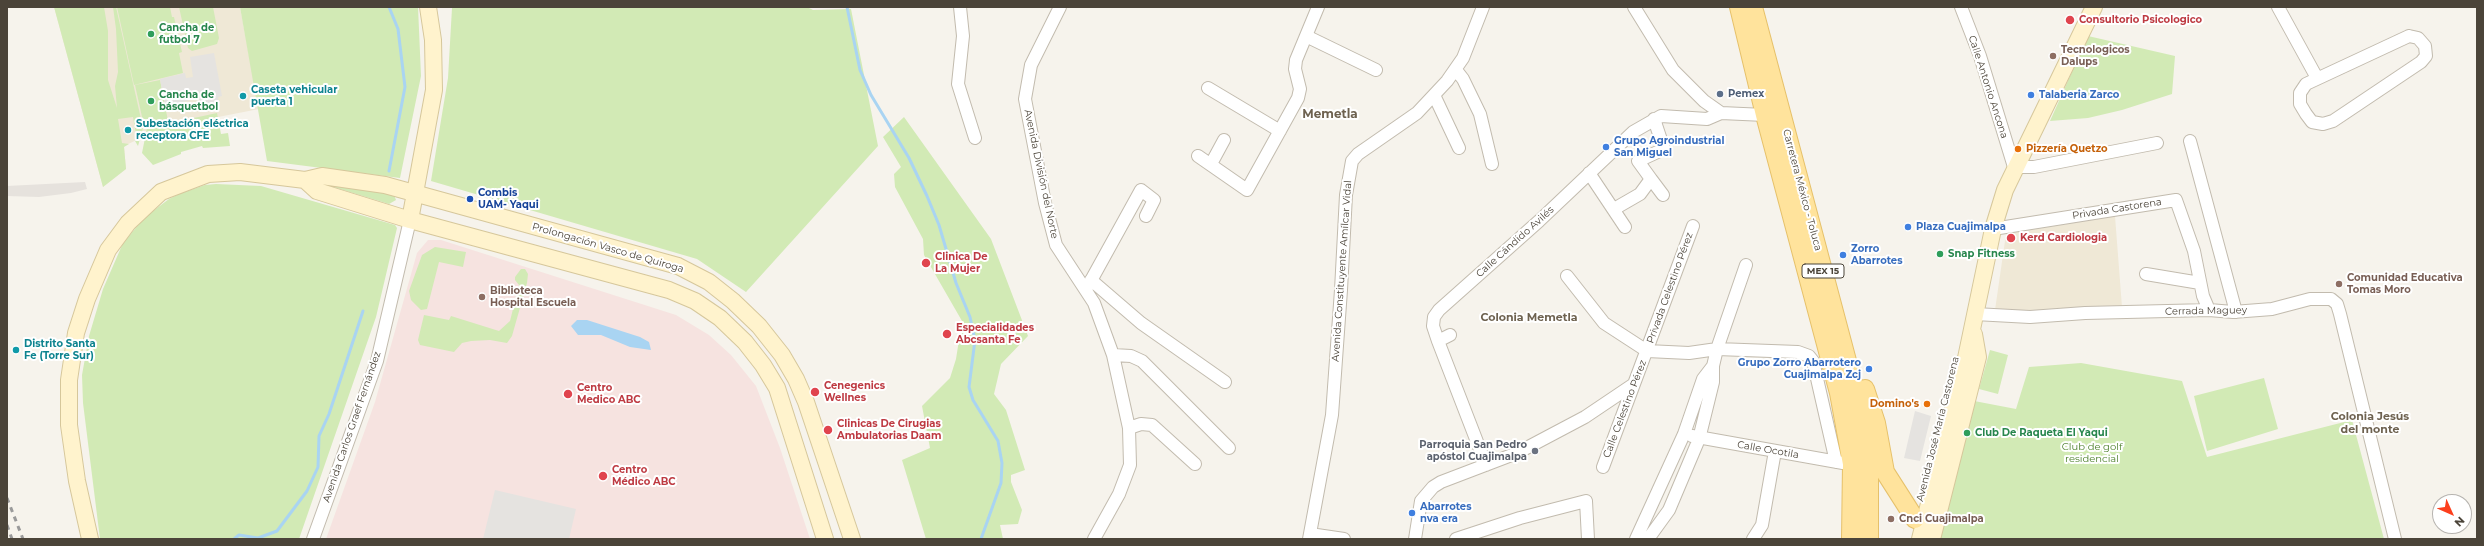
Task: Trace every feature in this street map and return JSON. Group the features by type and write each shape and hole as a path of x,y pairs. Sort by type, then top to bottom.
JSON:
{"main road":[{"name":"Carretera México - Toluca","path":"1739,7 1765,115 1839,393 1851,539"},
{"name":"Carretera México - Toluca","path":"1754,7 1859,406 1869,467 1869,539"},
{"path":"1835,315 1871,407 1885,472 1915,519"}],"street":[{"path":"410,220 434,90 433,40 428,7"},
{"path":"960,7 963,36 958,84 975,138"},
{"name":"Avenida División del Norte","path":"1060,7 1031,65 1025,98 1045,203 1056,244 1088,285 1113,355 1129,428 1130,465 1119,494 1094,539"},
{"path":"1198,156 1248,190 1298,98 1300,89 1295,69 1296,60 1318,7"},
{"name":"Avenida Constituyente Amílcar Vidal","path":"1309,536 1332,415 1342,290 1346,195 1350,167 1358,154 1403,125 1434,95 1456,70 1483,7"},
{"path":"1634,7 1672,70 1704,101 1722,113 1765,115"},
{"name":"Calle Antonio Ancona","path":"1961,7 1980,56 2014,167"},
{"name":"Avenida José María Castorena","path":"1920,539 1966,358 1993,229 2014,167 2051,98 2094,7"},
{"path":"2278,7 2317,78"},
{"path":"1306,36 1376,70"},
{"path":"2409,36 2418,38 2425,46 2426,56 2421,62 2333,121 2323,124 2312,122 2300,104 2300,93 2306,84 2317,78 2337,71 2409,36"},
{"path":"1456,70 1464,79 1480,114 1492,164"},
{"path":"1208,88 1280,131"},
{"path":"1434,95 1459,148"},
{"name":"Calle Cándido Avilés","path":"1438,341 1433,326 1434,317 1439,310 1540,221 1633,132 1661,116 1707,119 1722,113"},
{"path":"1654,120 1664,148 1638,161 1663,195"},
{"path":"1211,164 1224,140"},
{"path":"2190,141 2236,312"},
{"path":"2014,167 2034,167 2157,143"},
{"name":"Prolongación Vasco de Quiroga","path":"90,539 77,481 69,425 69,380 76,333 108,250 128,223 142,208 161,192 188,180 208,174 240,172 305,180 322,176 385,185 415,192 678,266 709,282 733,301 759,326 782,355 796,379 806,402 852,539"},
{"path":"1589,173 1614,209 1625,228"},
{"path":"1614,209 1640,194 1651,179"},
{"path":"305,180 317,191 410,220 670,290 695,301 720,318 745,342 763,365 777,388 825,539"},
{"path":"1146,216 1154,200 1141,190 1088,285 1225,382"},
{"name":"Privada Castorena","path":"1993,229 2176,200 2194,251 2200,283 2209,310"},
{"name":"Avenida Carlos Graef Fernández","path":"313,539 377,361 410,220"},
{"name":"Privada Celestino Pérez","path":"1647,351 1693,226"},
{"path":"1648,539 1669,510 1699,439 1713,382 1713,366 1717,349 1746,265"},
{"path":"2146,274 2200,283"},
{"path":"1567,276 1604,323 1647,351 1689,353 1717,349 1798,352 1809,356 1812,360 1844,463"},
{"name":"Cerrada Maguey","path":"1974,317 2030,317 2085,313 2209,310 2236,312 2272,309 2310,299 2331,299 2337,304 2395,539"},
{"name":"Avenida José María Castorena","path":"1909,539 1929,470 1948,381 1963,335 1974,317"},
{"name":"Avenida José María Castorena","path":"1932,539 1978,357 1974,317"},
{"path":"1450,335 1438,341 1486,465"},
{"name":"Calle Celestino Pérez","path":"1603,467 1647,351"},
{"path":"1113,355 1131,356 1142,361 1229,448"},
{"path":"1636,539 1684,434 1703,379 1713,366"},
{"path":"1415,539 1418,510 1427,494 1441,482 1517,453 1585,417 1634,384"},
{"path":"1129,428 1141,424 1152,424 1195,464"},
{"name":"Calle Ocotila","path":"1684,434 1699,439 1844,463"},
{"path":"1753,539 1762,525 1775,451"},
{"path":"1456,539 1520,518 1586,501 1588,539"},
{"path":"1309,536 1344,539"}],"shaded area":[{"path":"54,7 240,7 259,109 162,128 124,146 126,169 103,187"},
{"path":"214,53 222,96 218,97 219,104 201,108 199,98 165,106 160,79 185,73 186,78 193,77 190,57"},
{"path":"85,182 87,189 71,193 39,197 7,196 7,186"},
{"path":"2115,216 2122,307 2041,314 1995,310 2006,234"},
{"name":"Centro Medico ABC","path":"428,240 441,240 676,315 709,335 731,355 756,386 780,448 810,539 326,539 375,402 417,253"},
{"path":"1915,411 1931,416 1920,461 1904,458"},
{"path":"495,490 576,509 569,539 483,539"}],"green space":[{"path":"54,7 104,7 108,31 108,80 117,108 115,86 118,72 116,29 113,7 116,7 143,128 138,146 135,141 137,140 133,117 118,119 122,143 129,144 124,147 126,169 103,187"},
{"name":"Cancha de futbol 7","path":"117,7 170,7 172,17 174,17 182,52 179,53 183,73 134,85"},
{"path":"179,7 213,7 219,38 217,44 192,51 188,48"},
{"path":"240,7 418,7 421,76 400,178 267,161"},
{"path":"807,7 813,10 851,9 878,146 746,292 697,259 431,181 448,78 452,8"},
{"path":"2088,36 2175,56 2172,94 2122,110 2088,118 2050,121"},
{"name":"Cancha de básquetbol","path":"160,80 168,121 144,126 135,85"},
{"path":"217,113 221,134 228,133 230,146 203,148 202,146 181,152 181,154 153,165 142,153 147,128"},
{"path":"904,117 991,239 1028,336 1001,364 994,394 1006,410 1025,470 1011,475 1011,482 1022,510 1018,524 1000,525 1003,539 926,539 902,460 930,448 922,406 950,378 956,359 962,321 924,255 923,239 895,187 894,174 901,167 883,137"},
{"path":"317,182 377,190 394,195 396,200 389,204"},
{"path":"205,185 261,186 395,225 397,228 376,317 299,539 100,539 83,403 82,375 89,336 103,289 123,243 145,217 169,199 179,194"},
{"path":"435,247 466,252 463,267 439,262 427,309 421,310 411,300 409,291 422,255"},
{"path":"521,269 525,269 528,274 527,283 512,336 507,343 490,340 471,341 462,343 454,352 420,345 418,340 424,315 449,320 451,316 499,331 510,321 519,285 515,280 515,277"},
{"path":"1990,350 2008,355 1998,394 1979,389"},
{"name":"Club de golf residencial","path":"2081,363 2182,381 2207,457 2352,420 2384,539 1936,539 1969,400 2016,409 2029,367"},
{"path":"2264,378 2278,429 2207,451 2194,396"}],"water":[{"path":"577,320 587,320 640,337 649,342 651,350 630,347 601,335 578,335 571,326"}],"waterway":[{"path":"389,7 398,29 405,87 389,171"},
{"path":"847,7 860,70 871,95 909,158 927,196 939,225 956,283 970,317 975,340 969,387 973,400 998,441 1002,463 1001,483 981,539"},
{"path":"234,539 239,535 258,538 277,531 307,491 318,467 319,436 329,414 363,311"}],"railway":[{"path":"7,498 23,539"},
{"path":"7,525 12,539"}],"place":[{"name":"Consultorio Psicologico","path":"2070,20"},
{"name":"Cancha de futbol 7","path":"151,34"},
{"name":"Tecnologicos Dalups","path":"2053,56"},
{"name":"Pemex","path":"1720,94"},
{"name":"Talaberia Zarco","path":"2031,95"},
{"name":"Caseta vehicular puerta 1","path":"243,96"},
{"name":"Cancha de básquetbol","path":"151,101"},
{"name":"Subestación eléctrica receptora CFE","path":"128,130"},
{"name":"Grupo Agroindustrial San Miguel","path":"1606,147"},
{"name":"Pizzería Quetzo","path":"2018,149"},
{"name":"Combis UAM- Yaqui","path":"470,199"},
{"name":"Plaza Cuajimalpa","path":"1908,227"},
{"name":"Kerd Cardiologia","path":"2011,238"},
{"name":"Snap Fitness","path":"1940,254"},
{"name":"Zorro Abarrotes","path":"1843,255"},
{"name":"Clinica De La Mujer","path":"926,263"},
{"name":"Comunidad Educativa Tomas Moro","path":"2339,284"},
{"name":"Biblioteca Hospital Escuela","path":"482,297"},
{"name":"Especialidades Abcsanta Fe","path":"947,334"},
{"name":"Distrito Santa Fe (Torre Sur)","path":"16,350"},
{"name":"Grupo Zorro Abarrotero Cuajimalpa Zcj","path":"1869,369"},
{"name":"Cenegenics Wellnes","path":"815,392"},
{"name":"Centro Medico ABC","path":"568,394"},
{"name":"Domino's","path":"1927,404"},
{"name":"Clinicas De Cirugias Ambulatorias Daam","path":"828,430"},
{"name":"Club De Raqueta El Yaqui","path":"1967,433"},
{"name":"Parroquia San Pedro apóstol Cuajimalpa","path":"1535,451"},
{"name":"Centro Médico ABC","path":"603,476"},
{"name":"Abarrotes nva era","path":"1412,513"},
{"name":"Cnci Cuajimalpa","path":"1891,519"}],"district":[{"name":"Memetla","path":"1330,114"},
{"name":"Colonia Memetla","path":"1529,318"},
{"name":"Colonia Jesús del monte","path":"2370,423"}]}
